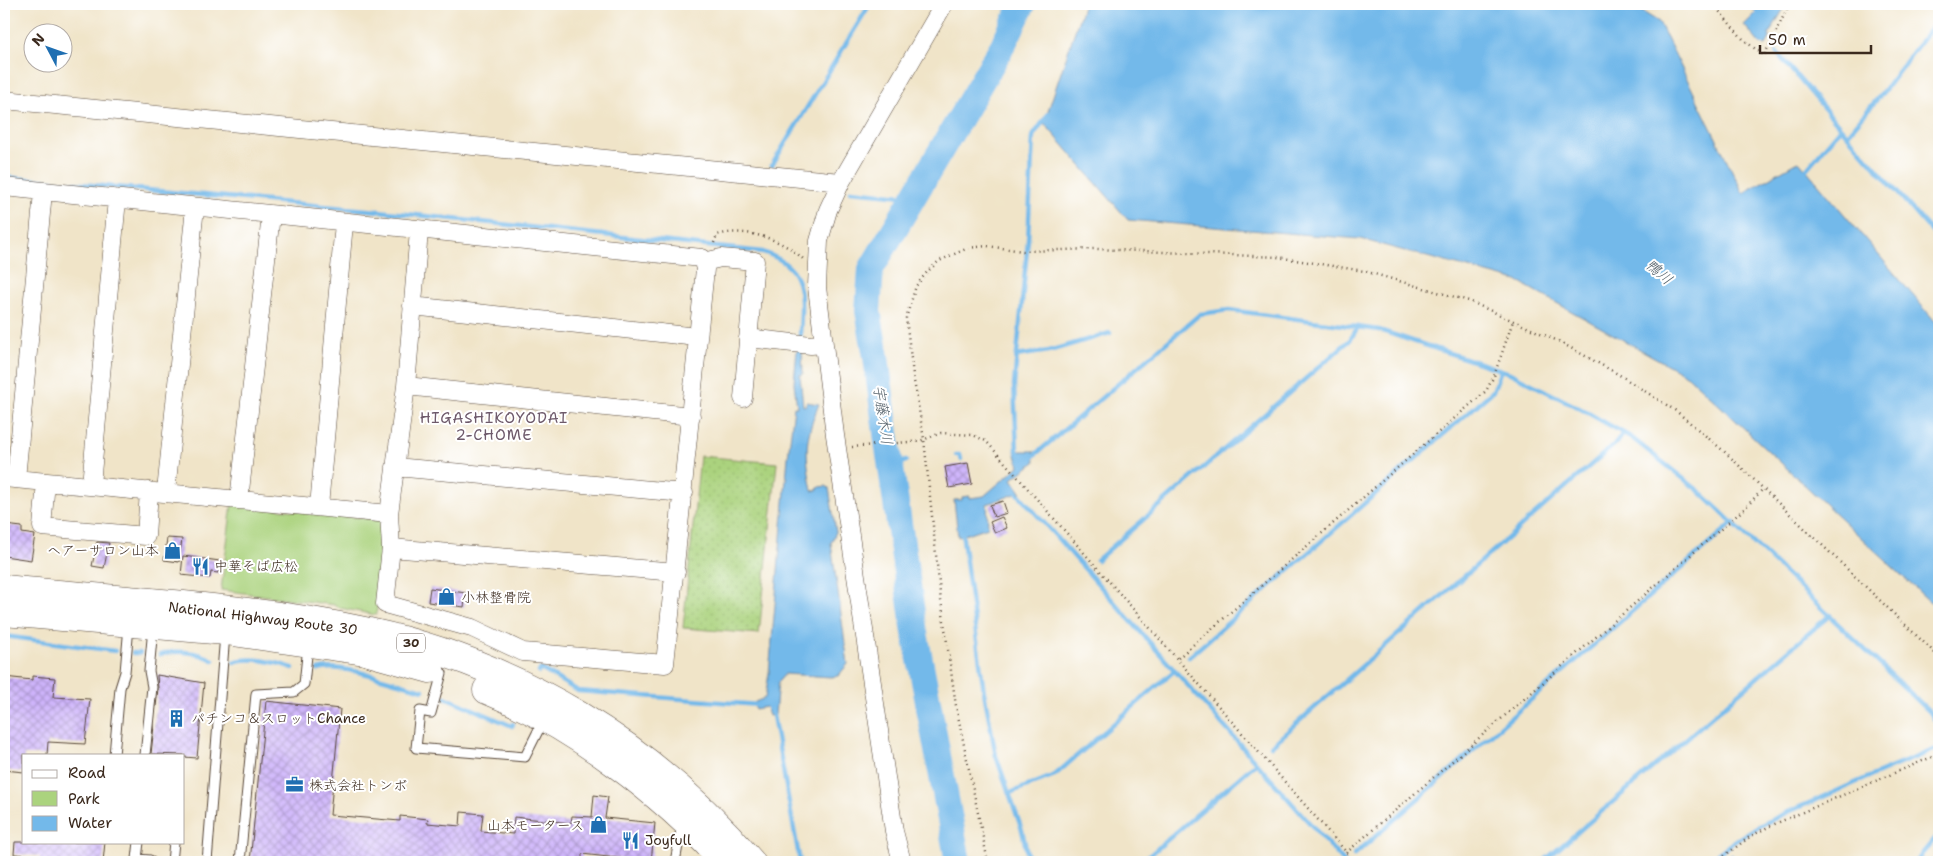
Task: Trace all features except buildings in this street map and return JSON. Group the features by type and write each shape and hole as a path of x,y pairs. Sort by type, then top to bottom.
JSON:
{"highway":[{"name":"National Highway Route 30","path":"4,589 305,620 370,632 427,647 554,700 628,747 697,804 727,834 751,862"},
{"name":"National Highway Route 30","path":"4,612 226,631 364,651 442,673 506,698 544,718 615,763 683,819 725,862"}],"street":[{"path":"902,862 894,831 835,435 816,273 819,241 828,210 841,182 944,4"},
{"path":"4,100 841,182"},
{"path":"4,187 419,231 702,258 706,269 697,337 684,493 665,664 523,652 472,628 385,604 392,548 389,514 406,386 419,231"},
{"path":"43,192 10,479 92,485 389,514"},
{"path":"92,485 117,199"},
{"path":"46,482 42,526 146,536 158,492 195,207"},
{"path":"239,500 272,215"},
{"path":"319,507 344,223"},
{"path":"704,262 721,258 755,261 742,398"},
{"path":"412,306 697,337"},
{"path":"748,338 799,344 824,344"},
{"path":"406,386 690,416"},
{"path":"395,467 684,493"},
{"path":"392,548 676,572"}],"lane":[{"path":"114,754 120,688 141,624"},
{"path":"141,624 152,687 145,754"},
{"path":"208,862 226,631"},
{"path":"240,862 256,694 294,692 304,684 308,643"},
{"path":"442,673 431,713 420,711 416,748 525,757 544,718"},
{"path":"674,862 683,819"},
{"path":"139,844 137,858 150,860 151,862"},
{"path":"172,862 174,844"}],"path":[{"path":"1713,4 1742,39 1764,56 1787,10 1782,4"},
{"path":"714,242 717,235 730,231 769,239 796,252 816,273"},
{"path":"988,862 956,706 940,593 924,439 912,375 906,318 916,286 940,261 968,248 987,246 1023,251 1096,249 1277,257 1364,271 1433,289 1469,301 1558,341 1609,369 1676,412 1726,454 1939,657"},
{"path":"1178,658 1486,391 1496,372 1513,321"},
{"path":"855,447 920,441 941,434 980,437 1018,477 1178,658 1355,862"},
{"path":"1346,853 1734,517 1763,489"},
{"path":"1716,862 1750,836 1770,826 1939,754"}],"green space":[{"path":"700,456 777,463 759,634 683,628"},
{"path":"232,504 382,520 384,559 376,615 340,608 335,605 221,590"}],"water":[{"name":"鴨川","path":"1084,4 1630,4 1659,22 1743,193 1799,161 1939,326 1939,603 1930,602 1688,376 1517,281 1360,239 1128,220 1044,123"},
{"path":"1757,4 1762,8 1765,4 1777,4 1783,10 1769,34 1770,38 1766,45 1760,44 1744,25 1756,13 1752,8"},
{"path":"797,349 802,350 803,374 800,375 803,406 806,405 806,402 819,404 808,438 808,466 812,491 817,490 819,487 826,486 829,488 836,532 831,543 848,664 838,676 785,674 778,682 775,715 769,716 766,707 755,709 755,702 765,698 769,673 788,457 794,407 797,407 794,383"},
{"path":"1015,451 1034,451 1035,462 1012,479 1021,492 987,504 988,527 958,537 954,500 962,500 962,497 984,496 1019,466"}],"waterway":[{"path":"772,165 870,4"},
{"name":"宇藤木川","path":"958,862 915,633 868,311 871,269 1003,45 1023,4"},
{"path":"1847,135 1884,91 1939,17"},
{"path":"1777,53 1841,128 1803,173"},
{"path":"1020,456 1017,451 1014,385 1028,240 1033,136 1049,113"},
{"path":"1841,128 1939,240"},
{"path":"4,177 379,211 763,252 785,263 797,280 801,299 800,339"},
{"path":"851,191 913,197"},
{"path":"1030,459 1200,314 1229,310 1379,330 1510,373 1581,409 1632,438 1699,491 1930,712 1939,727"},
{"path":"1097,560 1350,340 1358,327"},
{"path":"1016,356 1049,351 1110,333"},
{"path":"1189,657 1493,391 1501,370"},
{"path":"1271,746 1616,443 1623,433"},
{"path":"956,455 960,455 961,459"},
{"path":"890,466 906,461"},
{"path":"1015,490 1344,862"},
{"path":"1354,855 1734,522"},
{"path":"962,532 984,692 996,756 1022,830 1029,862"},
{"path":"1933,598 1936,609 1939,612"},
{"path":"1543,862 1830,615"},
{"path":"4,636 115,651"},
{"path":"160,655 173,652 187,652 213,660"},
{"path":"133,653 140,653"},
{"path":"234,662 255,660 272,662 293,668"},
{"path":"318,670 328,668 355,671 423,690"},
{"path":"539,672 541,669 578,691 759,705"},
{"path":"1010,793 1055,775 1175,670"},
{"path":"445,697 512,726 513,724"},
{"path":"772,710 800,862"},
{"path":"1708,862 1735,841 1762,824 1939,748"},
{"path":"1142,862 1256,763"},
{"path":"1915,862 1939,834"},
{"path":"1731,856 1735,862"}],"place":[{"name":"ヘアーサロン山本","path":"173,550"},
{"name":"中華そば広松","path":"200,566"},
{"name":"小林整骨院","path":"447,597"},
{"name":"パチンコ＆スロットChance","path":"177,718"},
{"name":"株式会社トンボ","path":"295,785"},
{"name":"山本モータース","path":"598,825"},
{"name":"Joyfull","path":"631,840"}],"district":[{"name":"HIGASHIKOYODAI 2-CHOME","path":"494,426"}]}
